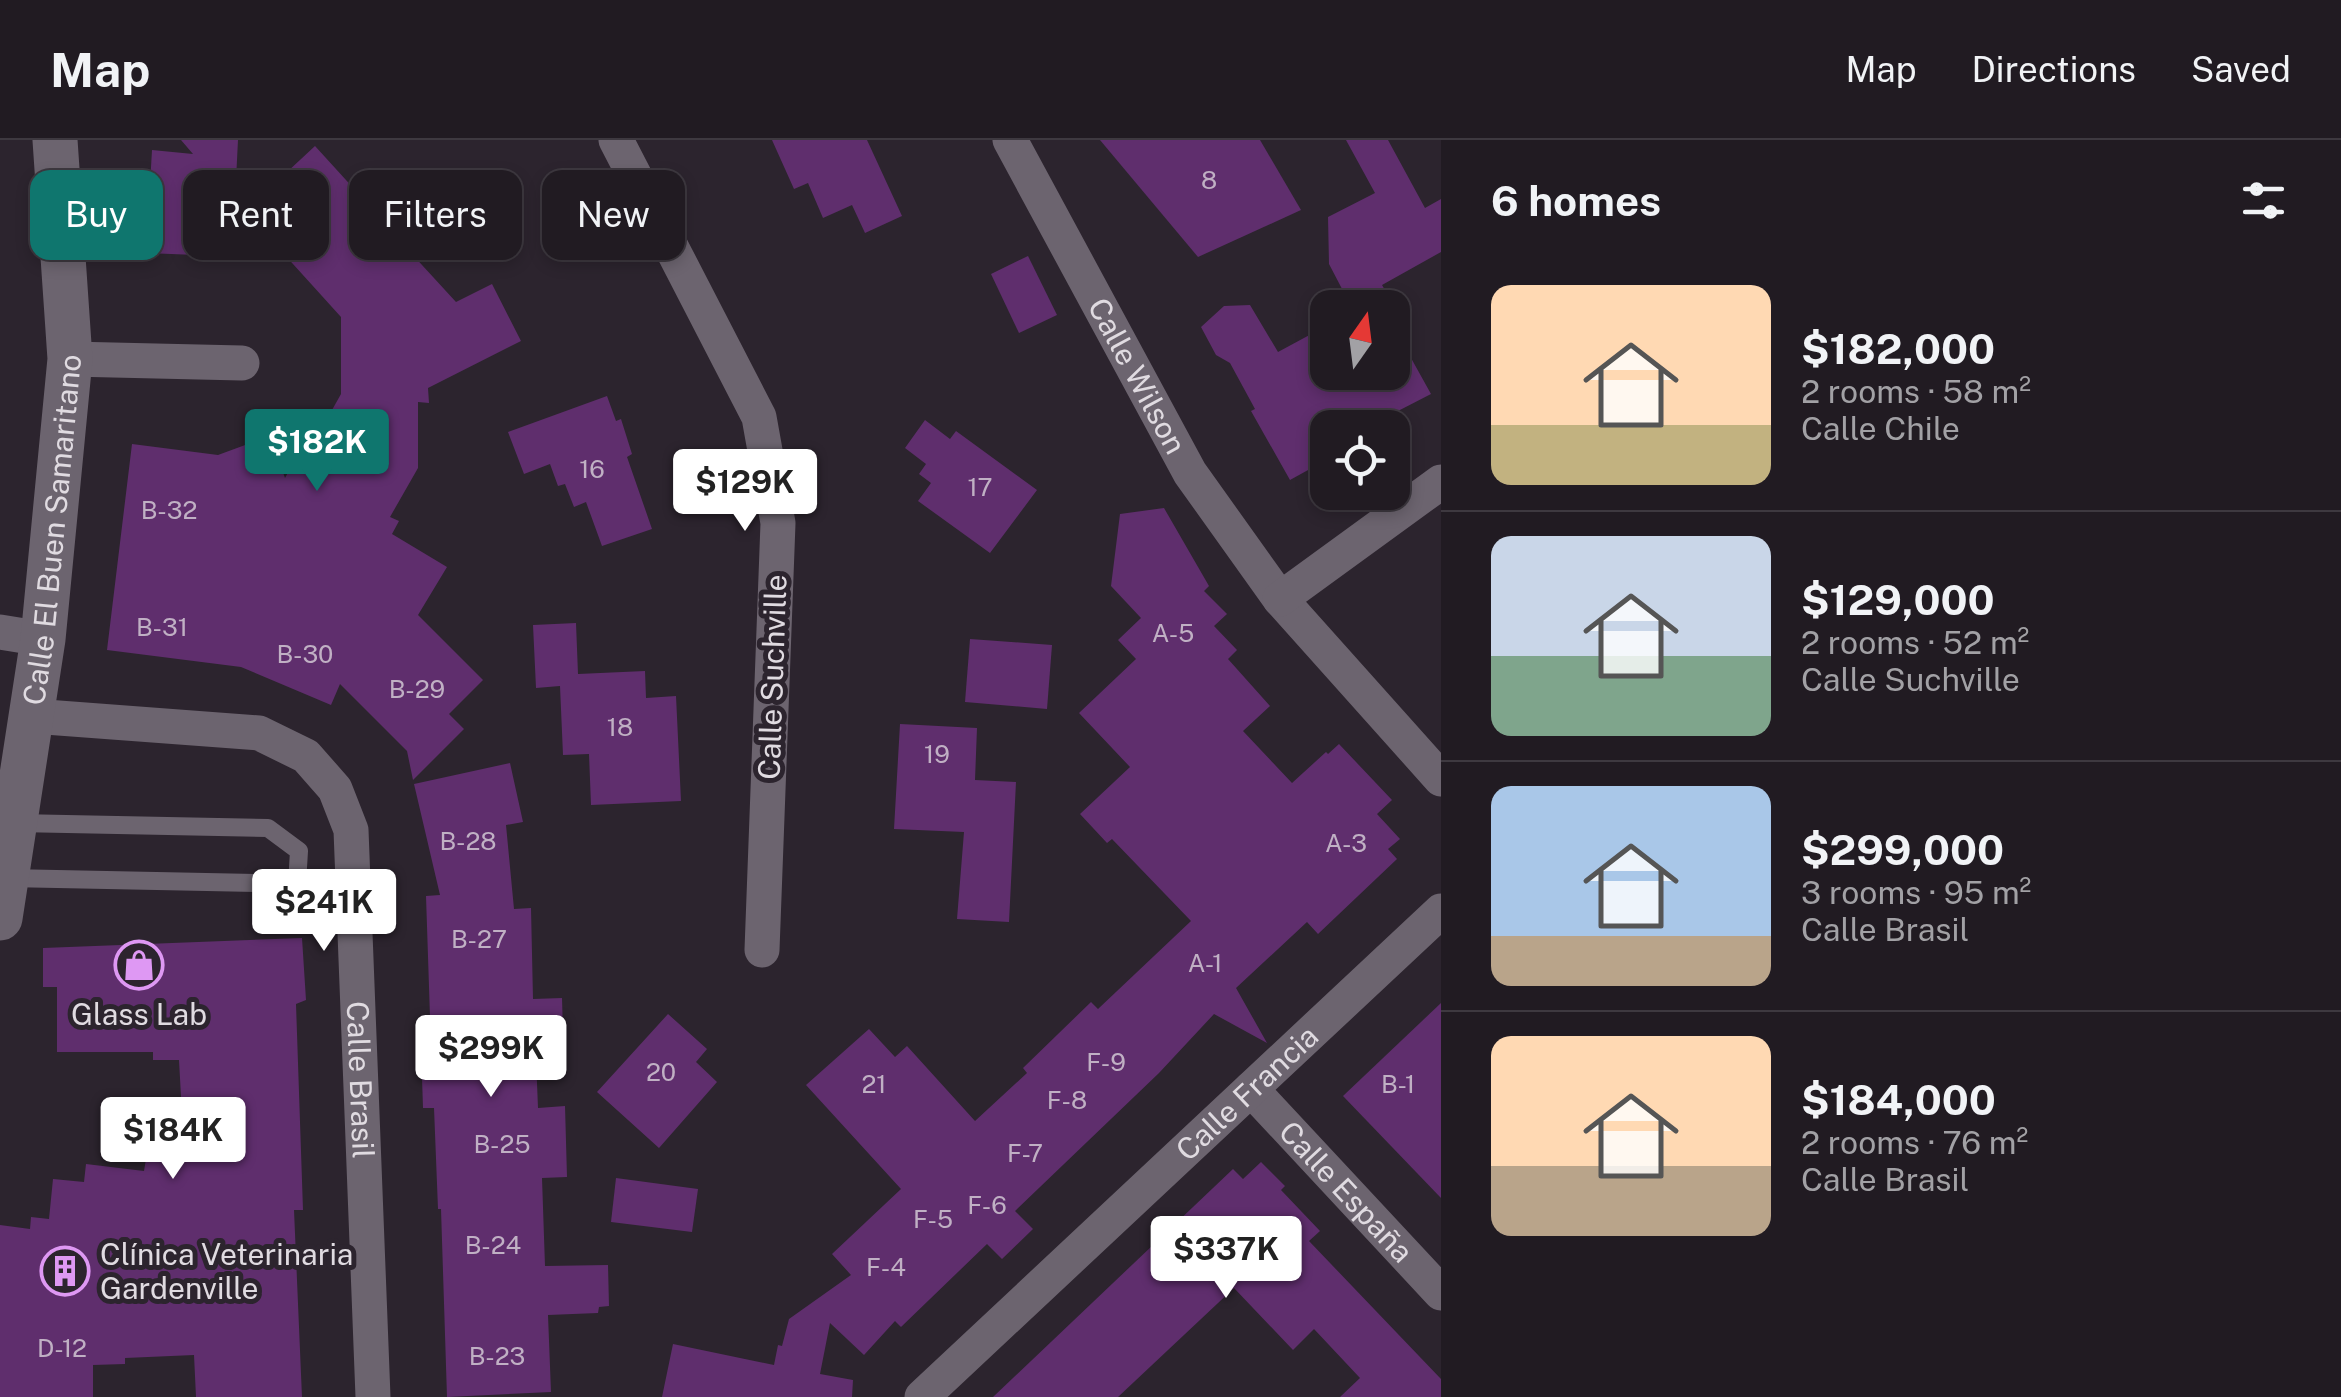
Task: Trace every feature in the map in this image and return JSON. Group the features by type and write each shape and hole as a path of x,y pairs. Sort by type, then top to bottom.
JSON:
{"street":[{"name":"Calle El Buen Samaritano","path":"3,898 32,716 22,636 70,359 54,140"},
{"name":"Calle Suchville","path":"616,140 759,417 778,522 762,950"},
{"name":"Calle Wilson","path":"1010,140 1190,472 1280,598 1441,779"},
{"path":"70,359 242,363"},
{"path":"1280,598 1441,482"},
{"name":"Calle Brasil","path":"32,716 259,732 306,756 335,789 352,830 373,1397"},
{"name":"Calle Francia","path":"922,1397 1441,911"},
{"name":"Calle España","path":"1251,1089 1441,1293"}],"lane":[{"path":"15,822 268,828 299,851 298,884"},
{"path":"3,898 298,884 354,886"}],"building":[{"path":"181,140 238,140 236,170 183,170 183,254 163,254 163,170 151,170 152,150 193,154"},
{"path":"772,140 867,140 902,216 865,233 852,205 823,218 808,183 794,189"},
{"path":"1100,140 1260,140 1301,210 1198,257"},
{"path":"1346,140 1388,140 1425,208 1441,199 1441,252 1382,285 1385,290 1343,290 1329,264 1328,217 1375,193"},
{"path":"315,146 349,183 349,260 417,260 456,302 492,284 521,341 428,388 429,403 418,402 418,468 390,517 399,521 392,534 447,567 418,615 483,680 449,714 464,729 413,780 407,751 340,684 331,705 241,667 107,650 132,444 218,455 270,436 285,478 311,431 318,435 341,394 341,317 289,260 329,260 329,170 289,170"},
{"path":"1028,256 1057,315 1019,333 991,274"},
{"path":"1250,305 1278,352 1310,335 1310,390 1410,390 1410,356 1431,394 1400,410 1310,410 1310,469 1290,480 1251,411 1255,409 1230,363 1216,355 1201,327 1224,306"},
{"path":"607,396 616,421 621,419 632,454 627,457 652,529 602,546 586,502 574,507 565,484 558,486 550,464 524,474 508,432"},
{"path":"925,420 950,439 956,431 1037,490 990,553 918,501 931,483 919,474 926,464 905,448"},
{"path":"1164,508 1209,586 1204,591 1227,614 1214,626 1237,650 1228,659 1270,706 1243,731 1292,783 1339,744 1392,800 1377,814 1400,839 1388,849 1397,859 1318,934 1307,922 1236,988 1267,1043 1214,1014 1159,1073 1015,1211 1033,1229 1002,1259 987,1244 901,1327 895,1321 864,1355 830,1323 820,1374 853,1380 852,1397 662,1397 673,1344 774,1365 789,1319 851,1275 832,1254 901,1189 806,1085 869,1029 895,1057 907,1046 975,1121 1027,1073 1023,1068 1091,1002 1098,1009 1191,921 1112,839 1107,843 1080,814 1130,767 1079,713 1136,659 1118,640 1141,618 1111,586 1120,514"},
{"path":"576,623 578,674 645,671 646,698 676,696 681,801 591,805 589,754 563,755 560,686 536,688 533,625"},
{"path":"970,639 1052,645 1047,709 965,702"},
{"path":"900,724 977,728 975,780 1016,782 1009,922 957,919 964,832 894,829"},
{"path":"510,763 523,822 506,825 514,909 531,908 533,999 562,998 563,1032 535,1033 538,1108 565,1106 567,1177 542,1178 545,1266 608,1265 609,1306 599,1307 598,1313 548,1315 551,1392 447,1397 434,1108 423,1108 421,1047 431,1047 426,896 440,895 414,784"},
{"path":"302,938 306,1000 296,1004 303,1210 294,1210 302,1397 196,1397 194,1355 125,1358 125,1364 93,1365 93,1397 0,1397 0,1225 30,1229 31,1217 49,1219 53,1179 84,1182 86,1164 144,1171 147,1153 184,1151 179,1060 153,1060 153,1052 57,1052 57,987 43,987 43,948"},
{"path":"1441,1003 1441,1198 1343,1096"},
{"path":"668,1014 707,1049 696,1062 717,1082 659,1148 597,1092"},
{"path":"1261,1162 1320,1231 1309,1241 1441,1379 1441,1397 1340,1397 1360,1378 1314,1329 1293,1350 1234,1288 1118,1397 993,1397 1233,1169 1243,1179"},
{"path":"616,1178 698,1189 692,1232 611,1222"}],"place":[{"name":"Glass Lab","path":"139,965"},
{"name":"Clínica Veterinaria Gardenville","path":"65,1271"}]}
